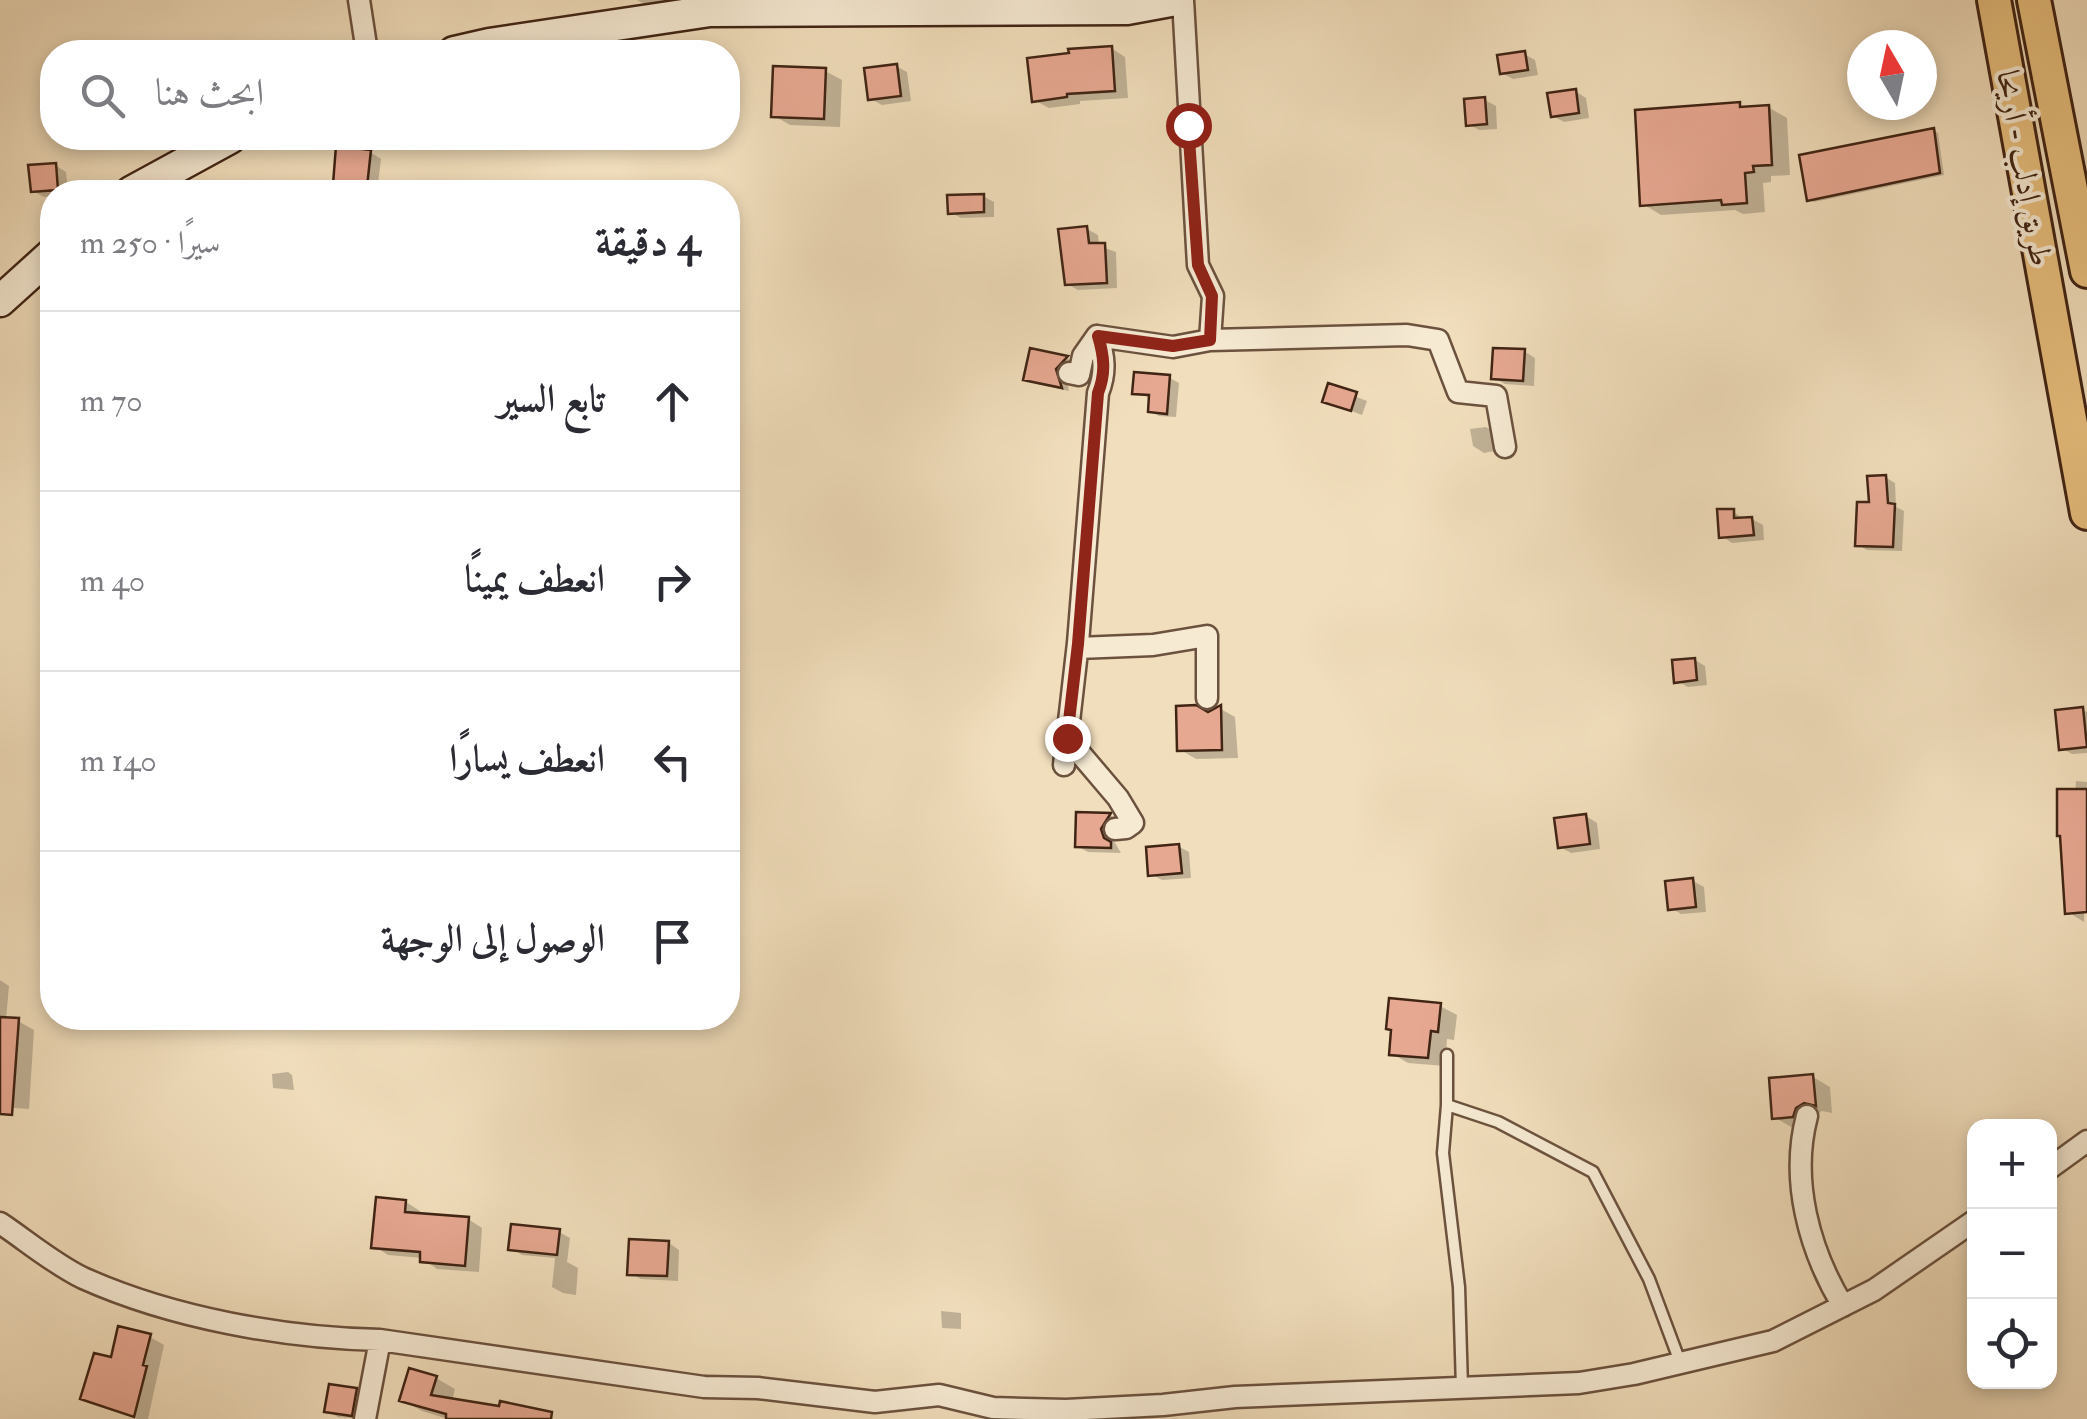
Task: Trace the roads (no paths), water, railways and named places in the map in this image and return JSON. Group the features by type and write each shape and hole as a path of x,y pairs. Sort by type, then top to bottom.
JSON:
{"main road":[{"path":"516,40 710,11 1127,9 1180,0"},
{"path":"1998,16 2036,13"},
{"name":"طريق إدلب - أريحا","path":"2036,13 2087,271"},
{"name":"طريق إدلب - أريحا","path":"1998,16 2087,513"},
{"path":"153,180 208,150"},
{"path":"0,301 40,265"}],"street":[{"path":"358,0 365,40"},
{"path":"1180,0 1198,265 1212,296 1210,340"},
{"path":"1098,336 1173,346 1210,340 1407,335 1438,340 1458,392 1496,396 1505,448"},
{"path":"1070,373 1079,376 1083,356 1098,336"},
{"path":"1064,765 1078,648 1098,393 1104,378 1098,336"},
{"path":"1078,648 1153,645 1208,636 1206,698"},
{"path":"1067,738 1118,798 1133,823 1115,829"},
{"path":"1807,1116 1798,1171 1816,1250 1842,1306"},
{"path":"2057,1163 2087,1141"},
{"path":"0,1224 81,1277 178,1312 334,1339 380,1340 704,1388 758,1388 859,1410 874,1402 939,1395 992,1408 1066,1410 1164,1406 1235,1397 1578,1383 1634,1374 1773,1341 1874,1290 1967,1226"},
{"path":"365,1419 380,1340"}],"lane":[{"path":"1447,1055 1442,1153 1459,1287 1462,1388"},
{"path":"1447,1105 1498,1122 1594,1172 1649,1280 1680,1362"}]}
